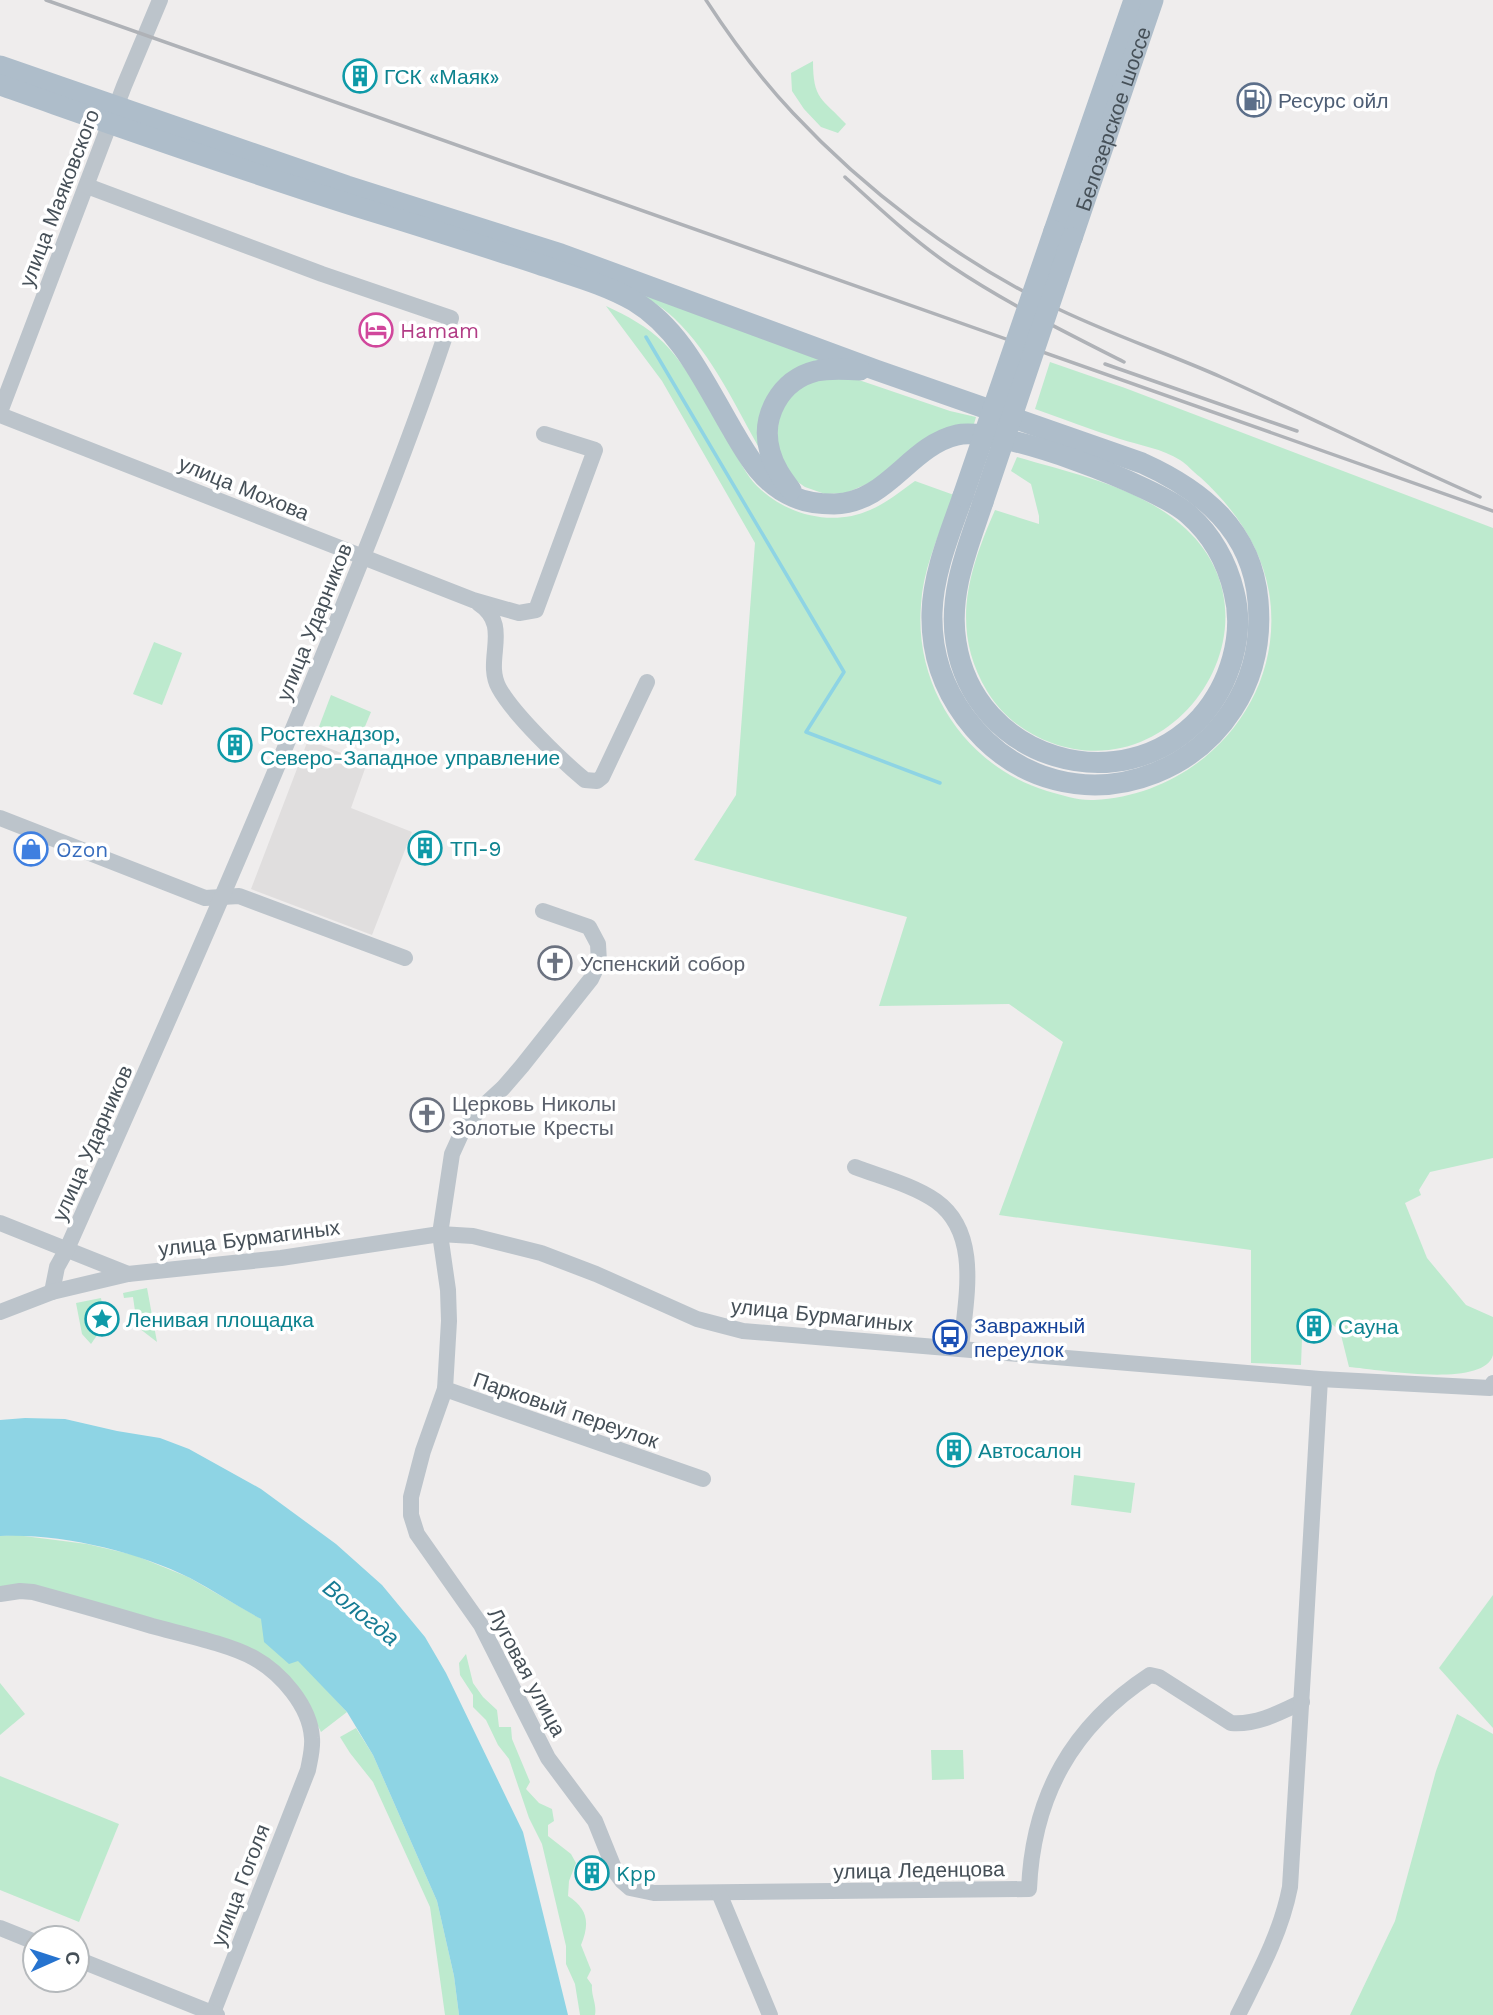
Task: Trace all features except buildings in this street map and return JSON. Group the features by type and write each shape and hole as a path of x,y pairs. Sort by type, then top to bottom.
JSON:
{"main road":[{"name":"Белозерское шоссе","path":"1063,235 1135,0"},
{"name":"Белозерское шоссе","path":"1063,235 1145,29 1153,0"},
{"path":"1122,37 1145,29"},
{"path":"0,66 113,115 343,202 572,275 634,301 651,313 680,343 759,471 780,490 797,499 826,504 860,500 887,484 934,445 946,438 969,432 1025,444 1125,479 1163,496 1187,513 1206,533 1227,568 1236,599 1237,637 1230,667 1216,697 1192,726 1177,739 1153,752 1126,760 1095,763 1069,760 1034,748 995,720 972,689 963,670 954,632 958,581 973,499"},
{"path":"0,85 113,115 561,254 876,370 1142,463 1179,481 1213,506 1231,527 1247,559 1258,596 1260,625 1253,663 1244,691 1219,728 1195,751 1167,768 1139,779 1100,784 1067,781 1038,773 1008,758 988,743 965,717 949,691 938,666 934,644 932,610 935,583 973,499 1063,235"},
{"path":"797,499 779,474 769,449 768,423 780,395 796,380 818,371 876,370"}],"street":[{"name":"улица Маяковского","path":"0,414 113,115 160,0"},
{"name":"улица Ударников","path":"52,1292 57,1267 223,898 363,558 451,318 321,274 87,186"},
{"name":"улица Мохова","path":"0,414 363,558 473,600 519,613 536,610 594,450 544,434"},
{"path":"473,600 491,615 496,627 494,670 498,687 518,713 585,780 597,781 602,777 647,682"},
{"path":"0,818 205,898 239,896 404,958"},
{"name":"Парковый переулок","path":"543,911 589,927 598,944 599,962 591,979 522,1066 478,1111 462,1132 452,1154 440,1234 446,1260 449,1321 445,1390 703,1479"},
{"path":"855,1167 927,1196 946,1210 960,1230 967,1267 961,1349"},
{"path":"0,1223 128,1274"},
{"name":"улица Бурмагиных","path":"0,1312 52,1292 128,1274 281,1258 440,1234 473,1236 541,1253 606,1278 672,1310 720,1326 769,1334 1320,1379 1490,1388 1493,1383"},
{"path":"1238,2015 1273,1944 1287,1906 1290,1887 1320,1379"},
{"name":"Луговая улица","path":"445,1390 423,1451 411,1497 411,1515 416,1534 481,1625 548,1758 595,1821 616,1873 630,1888"},
{"name":"улица Гоголя","path":"0,1594 33,1592 204,1640 253,1657 279,1675 309,1721 312,1752 307,1770 214,2014"},
{"name":"улица Леденцова","path":"630,1888 654,1893 1029,1889 1036,1832 1055,1778 1088,1728 1133,1686 1150,1675 1160,1678 1231,1723 1243,1724 1265,1719 1302,1702"},
{"path":"719,1893 770,2015"},
{"path":"0,1928 21,1936"},
{"path":"91,1965 214,2014"}],"shaded area":[{"path":"308,740 367,763 351,808 412,832 372,935 251,889"}],"green space":[{"path":"813,61 813,74 820,97 846,124 838,133 821,127 792,91 791,73"},
{"path":"624,285 844,365 788,380 766,460 725,385 701,349 662,308"},
{"path":"606,306 644,326 674,354 700,392 749,477 782,504 810,515 840,518 876,507 915,481 954,495 938,535 922,591 921,636 926,666 951,720 970,743 1018,780 1070,797 1094,800 1133,794 1169,781 1201,760 1228,735 1249,704 1264,669 1271,632 1269,592 1265,575 1253,544 1235,515 1188,466 1173,456 1035,409 1050,362 1493,528 1493,1158 1430,1172 1419,1190 1421,1195 1405,1203 1427,1258 1466,1305 1493,1317 1493,1355 1485,1365 1470,1372 1451,1374 1404,1373 1349,1367 1340,1331 1327,1320 1315,1320 1315,1311 1303,1311 1301,1365 1251,1363 1251,1250 999,1215 1063,1042 1009,1004 879,1006 907,917 694,860 736,795 755,543 662,381"},
{"path":"853,378 950,411 976,417 974,424 869,483 846,493 825,494 805,487 792,478 775,452 781,402 808,380"},
{"path":"1017,457 1084,476 1149,502 1186,529 1214,567 1225,608 1221,650 1204,688 1177,720 1141,742 1098,751 1042,739 1015,723 1000,708 987,691 976,668 966,623 967,600 977,556 995,510 1039,524 1031,484 1011,471"},
{"path":"154,642 182,653 162,705 133,694"},
{"path":"331,695 371,712 361,736 344,729 339,741 317,732"},
{"path":"147,1288 157,1342 135,1325 133,1297 124,1298 123,1293"},
{"path":"101,1298 102,1304 92,1306 100,1331 91,1344 82,1334 76,1303"},
{"path":"1074,1475 1135,1483 1131,1513 1071,1505"},
{"path":"16,1535 87,1544 134,1555 188,1577 261,1619 347,1712 321,1732 308,1706 255,1653 0,1588 0,1536"},
{"path":"1493,1595 1493,1728 1439,1668"},
{"path":"466,1654 473,1683 497,1710 499,1727 511,1727 512,1739 530,1782 526,1789 539,1803 552,1809 554,1821 548,1825 548,1836 571,1854 576,1863 569,1881 568,1896 580,1906 585,1917 586,1930 581,1945 591,1970 587,1978 592,1985 595,2015 580,2015 575,1984 566,1964 566,1946 542,1844 529,1818 509,1759 498,1745 486,1720 473,1707 473,1695 460,1675 459,1663"},
{"path":"0,1683 25,1714 0,1735"},
{"path":"1457,1714 1493,1734 1493,2015 1350,2015 1395,1921 1436,1771"},
{"path":"356,1728 373,1755 437,1901 454,1976 459,2015 445,2015 430,1907 373,1782 340,1737"},
{"path":"931,1750 963,1750 964,1779 932,1780"},
{"path":"0,1776 119,1824 79,1922 0,1890"}],"water":[{"name":"Вологда","path":"65,1419 160,1438 189,1449 261,1489 336,1544 382,1585 425,1637 446,1673 523,1832 568,2015 459,2015 454,1976 437,1901 373,1755 347,1712 298,1661 289,1664 264,1642 261,1619 190,1578 122,1552 72,1541 0,1536 0,1420"}],"waterway":[{"path":"646,337 844,672 806,732 940,783"}],"railway":[{"path":"46,0 1493,511"},
{"path":"706,0 758,72 821,141 913,221 980,266 1071,315 1221,377 1480,497"},
{"path":"845,177 910,235 972,280 1124,362"},
{"path":"1105,364 1297,431"}],"place":[{"name":"ГСК «Маяк»","path":"360,76"},
{"name":"Ресурс ойл","path":"1254,100"},
{"name":"Hamam","path":"376,330"},
{"name":"Ростехнадзор, Северо-Западное управление","path":"235,745"},
{"name":"ТП-9","path":"425,848"},
{"name":"Ozon","path":"31,849"},
{"name":"Успенский собор","path":"555,963"},
{"name":"Церковь Николы Золотые Кресты","path":"427,1115"},
{"name":"Ленивая площадка","path":"102,1319"},
{"name":"Сауна","path":"1314,1326"},
{"name":"Завражный переулок","path":"950,1337"},
{"name":"Автосалон","path":"954,1450"},
{"name":"Kpp","path":"592,1873"}]}
